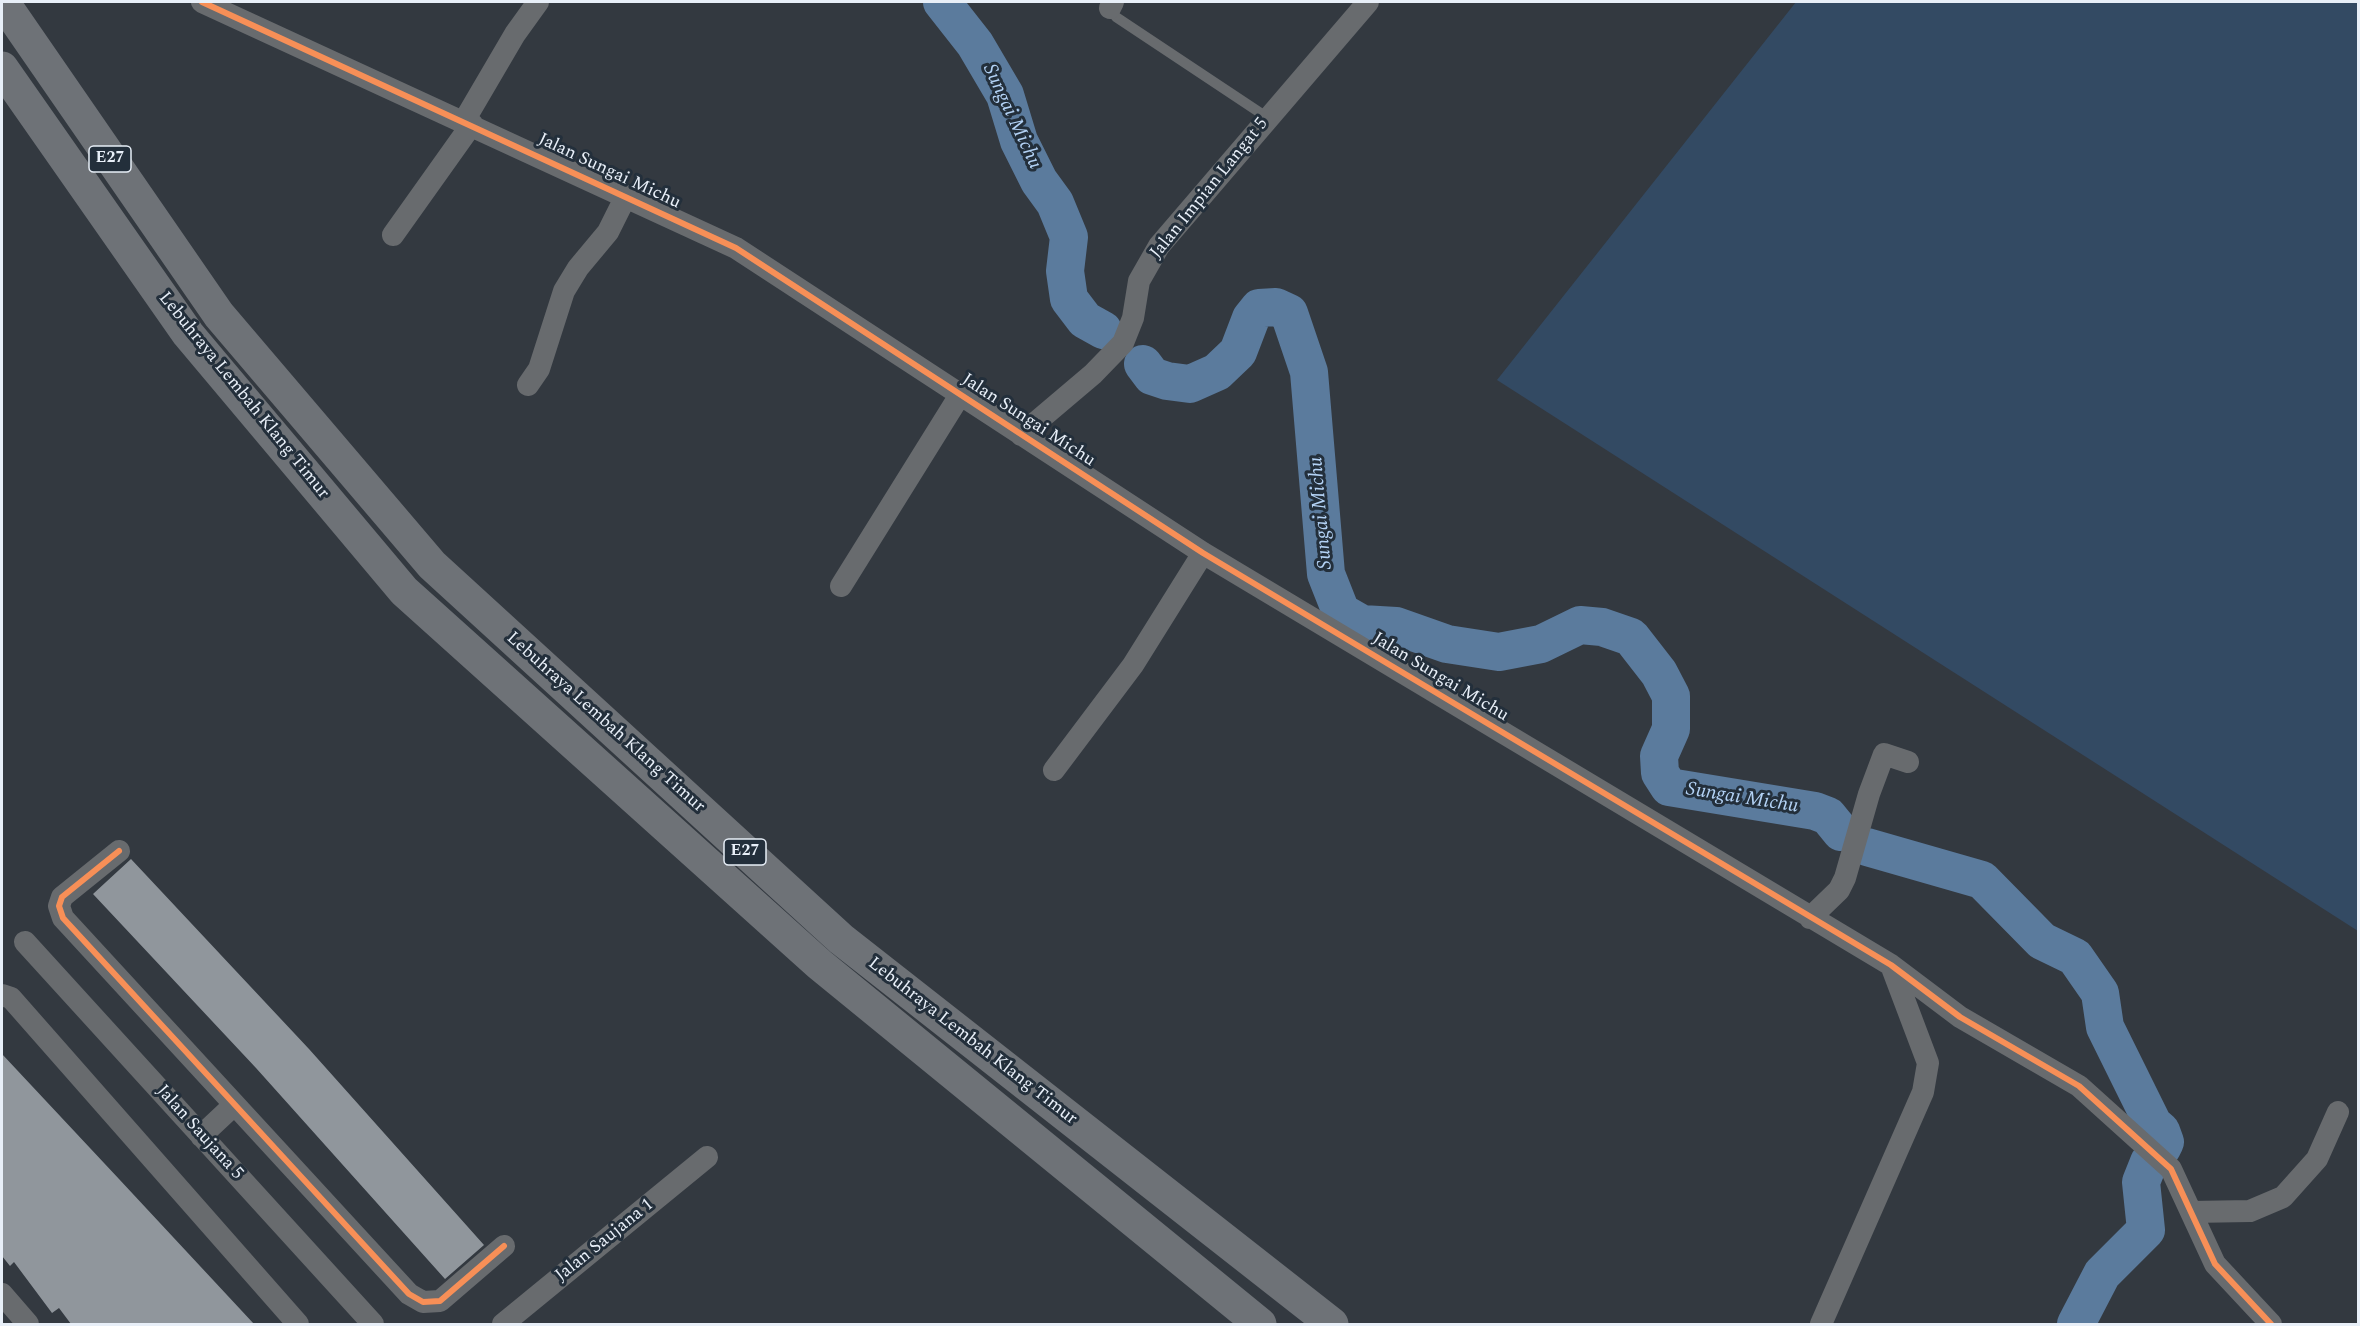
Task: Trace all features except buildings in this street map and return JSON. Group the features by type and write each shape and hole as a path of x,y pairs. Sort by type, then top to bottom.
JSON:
{"highway":[{"name":"Lebuhraya Lembah Klang Timur","path":"3,2 219,315 432,565 841,939 1332,1324"},
{"name":"Lebuhraya Lembah Klang Timur","path":"2,68 188,334 404,591 819,964 1260,1324"}],"street":[{"path":"393,235 468,122 515,34 538,2"},
{"name":"Jalan Impian Langat 5","path":"1021,435 1093,374 1123,343 1133,318 1139,281 1159,246 1368,2"},
{"name":"Jalan Sungai Michu","path":"213,4 736,248 1203,553 1892,965 1960,1017 2079,1086 2170,1169 2215,1264 2271,1324"},
{"path":"528,385 539,369 564,291 578,268 608,232 626,196"},
{"path":"841,586 960,395"},
{"path":"1054,770 1133,665 1203,553"},
{"path":"1810,918 1839,890 1845,878 1869,794 1884,754 1908,762"},
{"path":"119,851 62,897 59,906 63,918 409,1294 423,1302 440,1301 504,1246"},
{"name":"Jalan Saujana 5","path":"25,942 373,1324"},
{"path":"1821,1324 1923,1092 1928,1063 1892,965"},
{"path":"2,995 11,998 298,1324"},
{"path":"201,1136 234,1105"},
{"path":"2191,1212 2250,1211 2283,1197 2317,1159 2338,1112"},
{"name":"Jalan Saujana 1","path":"503,1324 707,1157"},
{"path":"2,1294 28,1324"}],"lane":[{"path":"1111,5 1116,17 1268,118"}],"shaded area":[{"path":"1796,2 2358,2 2358,931 1497,380"}],"waterway":[{"name":"Sungai Michu","path":"942,2 975,44 1005,95 1019,141 1039,181 1055,203 1069,237 1065,271 1069,299 1085,320 1103,330"},
{"name":"Sungai Michu","path":"1143,364 1152,376 1167,381 1190,384 1217,372 1238,352 1251,318 1259,308 1276,307 1289,313 1309,372 1326,574 1341,612 1362,624 1396,626 1447,644 1499,652 1541,644 1580,625 1602,627 1631,637 1659,673 1671,696 1671,729 1659,756 1660,773 1669,787 1815,811 1828,816 1841,832"},
{"name":"Sungai Michu","path":"1867,847 1982,880 2042,941 2075,957 2100,993 2105,1027 2153,1124 2161,1131 2165,1142 2162,1148"},
{"name":"Sungai Michu","path":"2076,1324 2102,1274 2146,1230 2141,1182 2149,1162"}],"cycle path":[{"path":"202,2 736,248 1203,553 1891,965 1960,1017 2079,1086 2171,1169 2215,1264 2271,1324"},
{"path":"119,851 62,897 59,906 63,918 409,1294 423,1302 440,1301 504,1246"}]}
